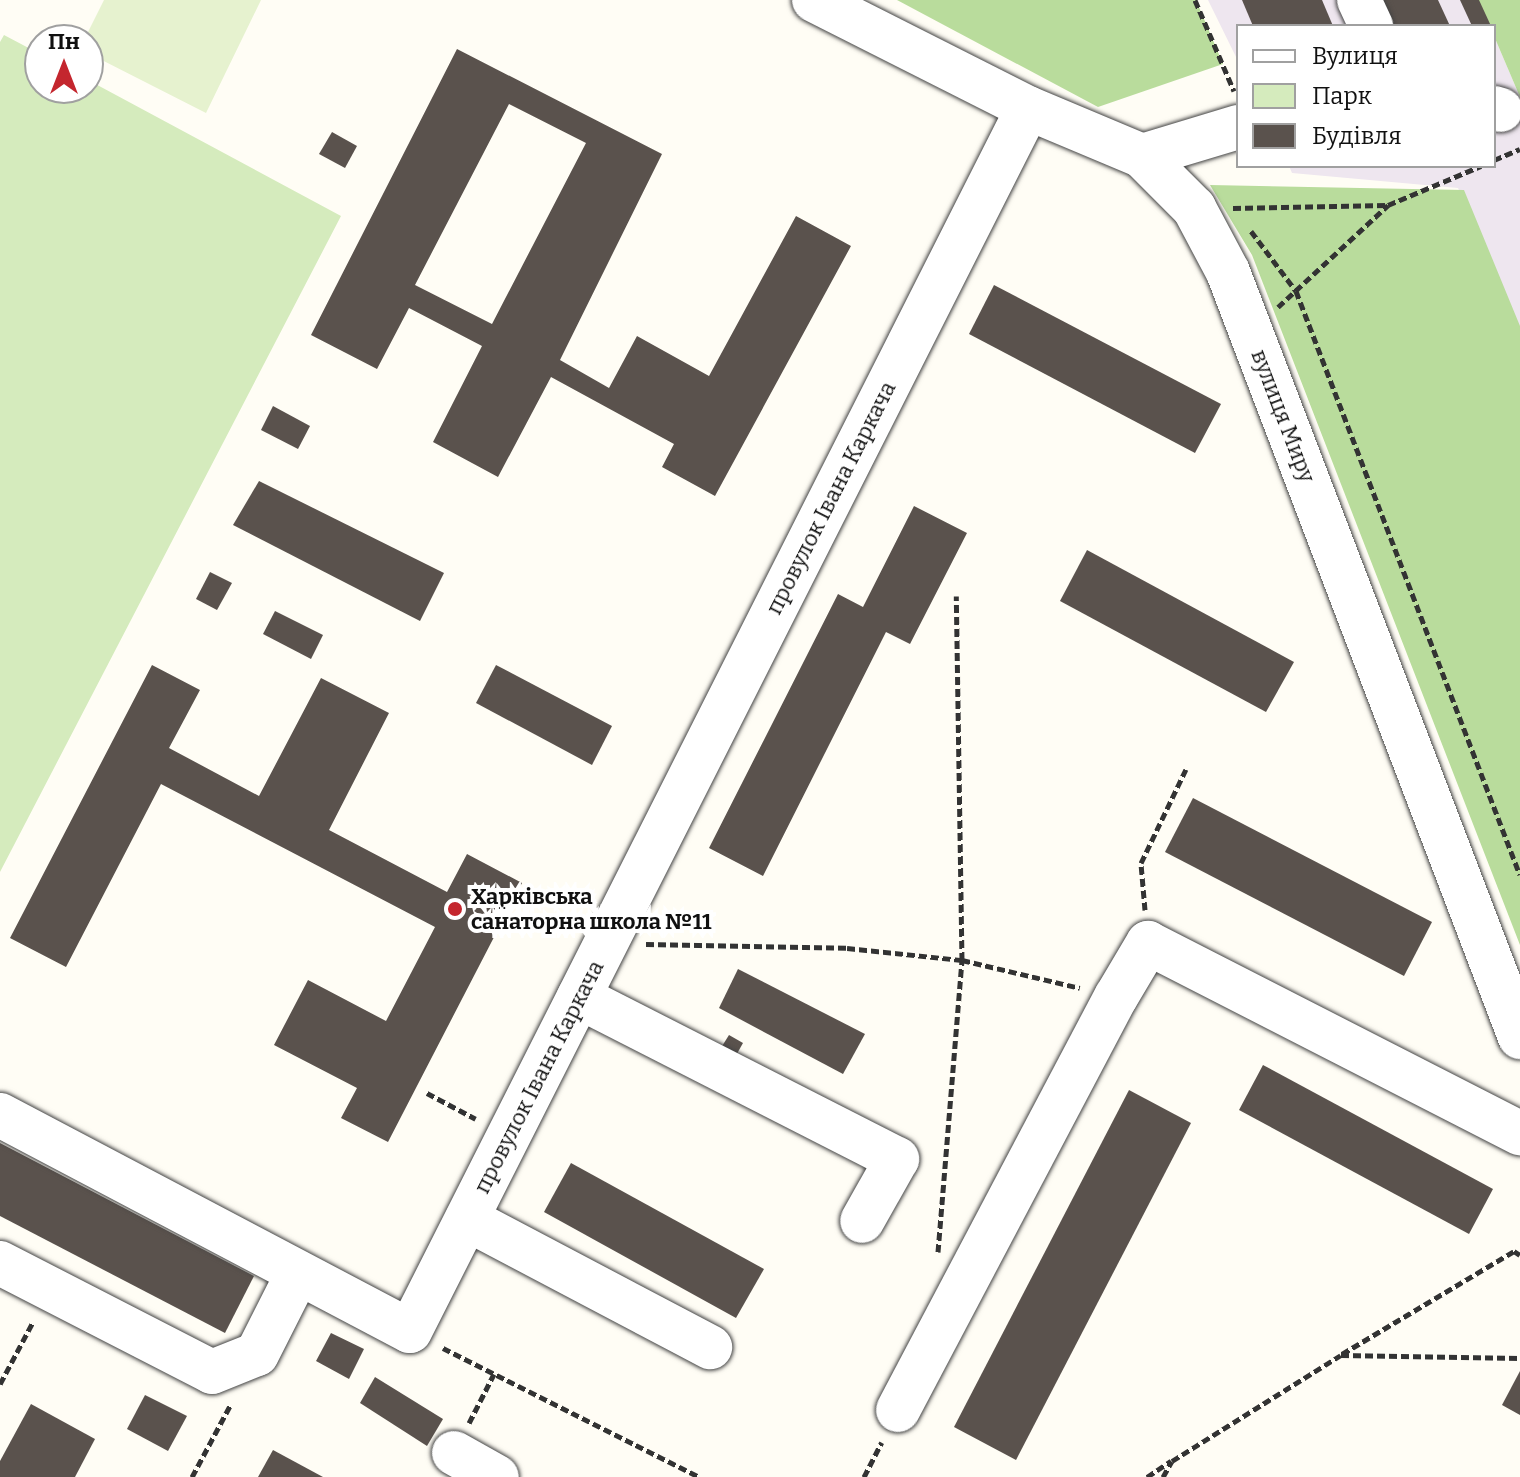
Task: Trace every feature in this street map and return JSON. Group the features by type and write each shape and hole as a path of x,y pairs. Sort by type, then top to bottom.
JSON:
{"street":[{"name":"вулиця Миру","path":"814,0 1028,108 1142,156 1214,208 1228,272 1520,1037"},
{"path":"1359,0 1370,24"},
{"name":"провулок Івана Каркача","path":"410,1331 1028,108"},
{"path":"1142,156 1236,128"},
{"path":"898,1410 1116,997 1148,943 1520,1133"},
{"path":"579,997 897,1159 862,1221"},
{"path":"0,1115 410,1331"},
{"path":"467,1219 710,1347"},
{"path":"0,1263 212,1372 257,1354 298,1273"},
{"path":"454,1453 497,1477"}],"path":[{"path":"1195,0 1236,94"},
{"path":"1496,159 1520,149"},
{"path":"1251,332 1388,205 1476,168"},
{"path":"1214,208 1388,205"},
{"path":"1214,208 1296,291 1520,875"},
{"path":"937,1255 962,960 956,596"},
{"path":"1148,943 1141,863 1186,769"},
{"path":"606,943 847,948 962,960 1116,997"},
{"path":"427,1093 510,1133"},
{"path":"1147,1477 1514,1251 1520,1255"},
{"path":"0,1384 50,1288"},
{"path":"410,1331 699,1477"},
{"path":"192,1477 257,1354"},
{"path":"1341,1355 1520,1358"},
{"path":"454,1453 494,1374"},
{"path":"1163,1477 1172,1461"}],"shaded area":[{"path":"1208,0 1478,0 1488,24 1236,24 1236,57"},
{"path":"1496,41 1520,97 1520,337 1458,188 1292,173 1290,168 1496,168"}],"green space":[{"path":"104,0 261,0 206,113 104,61 104,24 92,24"},
{"path":"897,0 1196,0 1223,64 1098,107"},
{"path":"1478,0 1520,0 1520,97 1496,41 1496,24 1488,24"},
{"path":"4,35 24,46 24,104 104,104 104,89 341,216 0,872 0,42"},
{"path":"1210,185 1464,190 1520,326 1520,945 1252,255"}],"building":[{"path":"1242,0 1322,0 1332,24 1252,24"},
{"path":"1371,0 1438,0 1449,24 1381,24"},
{"path":"1460,0 1479,0 1490,24 1471,24"},
{"path":"457,49 662,154 560,360 609,388 637,336 709,376 796,216 851,246 715,496 662,467 674,444 551,377 498,477 433,442 482,346 409,308 377,369 311,335","holes":["509,104 586,143 492,324 415,285"]},
{"path":"332,132 357,146 345,168 319,154"},
{"path":"994,285 1221,404 1195,453 969,334"},
{"path":"273,406 310,426 298,449 261,430"},
{"path":"259,481 444,573 420,621 233,525"},
{"path":"914,506 967,533 910,644 886,632 763,876 709,848 838,594 863,607"},
{"path":"1087,550 1294,662 1266,712 1060,601"},
{"path":"210,572 232,583 217,610 196,599"},
{"path":"275,611 323,635 311,659 263,634"},
{"name":"Харківська санаторна школа №11","path":"152,665 200,690 169,748 259,796 321,678 389,713 329,830 447,892 467,854 522,883 388,1142 341,1118 357,1088 274,1045 308,980 386,1021 435,927 161,784 66,967 10,938"},
{"path":"496,665 612,726 592,765 476,703"},
{"path":"1193,798 1432,922 1404,976 1165,852"},
{"path":"738,969 865,1034 843,1074 719,1008"},
{"path":"729,1035 743,1043 729,1068 714,1059"},
{"path":"1263,1065 1493,1189 1469,1234 1239,1110"},
{"path":"1129,1090 1191,1123 1016,1460 954,1427"},
{"path":"0,1143 254,1276 225,1333 0,1216"},
{"path":"571,1163 764,1269 736,1318 544,1212"},
{"path":"331,1333 364,1349 349,1379 316,1361"},
{"path":"1520,1371 1520,1415 1502,1405"},
{"path":"375,1377 443,1419 427,1446 360,1403"},
{"path":"145,1395 187,1416 168,1451 127,1429"},
{"path":"31,1404 95,1439 75,1477 0,1477 0,1461"},
{"path":"273,1450 323,1477 258,1477"}],"place":[{"name":"Харківська санаторна школа №11","path":"455,909"}]}
